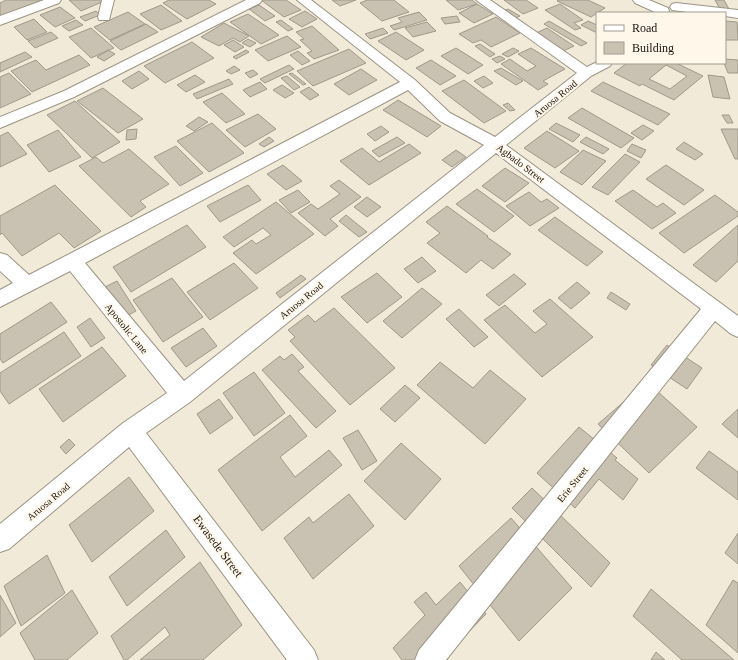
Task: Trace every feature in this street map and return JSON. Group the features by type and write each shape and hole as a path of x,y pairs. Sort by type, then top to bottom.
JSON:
{"street":[{"path":"0,21 55,0"},
{"path":"104,17 108,0"},
{"path":"0,123 69,94 256,0"},
{"name":"Agbado Street","path":"304,0 410,83 445,117 496,145 714,308 738,328"},
{"path":"482,0 586,73"},
{"path":"639,0 662,12 680,3 738,14"},
{"name":"Aruosa Road","path":"0,540 131,432 182,395 586,73 603,64"},
{"path":"0,299 323,127 410,83"},
{"path":"0,260 26,284"},
{"name":"Apostolic Lane","path":"73,261 182,395"},
{"name":"Erie Street","path":"429,660 714,308"},
{"name":"Ewasede Street","path":"131,432 304,660"}],"building":[{"path":"6,0 44,0 0,18 0,3"},
{"path":"69,0 99,0 102,2 81,11"},
{"path":"169,0 209,0 216,4 187,19 163,3"},
{"path":"261,0 286,0 301,10 284,17"},
{"path":"332,0 356,0 340,6"},
{"path":"367,0 394,0 409,12 382,21 360,3"},
{"path":"446,0 472,0 477,4 458,10"},
{"path":"504,0 526,0 538,8 523,14"},
{"path":"588,0 605,8 596,12 596,14 591,17 557,1"},
{"path":"715,0 724,0 729,9 720,9"},
{"path":"477,4 493,14 474,23 459,13"},
{"path":"560,4 583,20 574,23 581,28 575,30 545,10"},
{"path":"161,5 182,21 161,30 140,14"},
{"path":"259,5 275,16 265,21 249,9"},
{"path":"60,7 75,18 55,27 40,15"},
{"path":"508,9 520,16 515,18 503,11"},
{"path":"96,11 100,15 85,21 80,17"},
{"path":"305,11 317,19 302,27 289,19"},
{"path":"128,12 145,24 110,40 94,27"},
{"path":"419,12 427,20 394,30 390,26 402,22 398,18"},
{"path":"248,14 279,35 261,44 230,22"},
{"path":"457,16 460,22 445,24 441,18"},
{"path":"496,17 520,33 491,47 481,40 473,43 459,34"},
{"path":"34,19 47,32 27,40 14,27"},
{"path":"76,20 83,25 69,31 62,26"},
{"path":"281,20 293,29 288,31 276,22"},
{"path":"549,21 587,43 581,46 544,24"},
{"path":"588,21 596,25 596,32 595,32 581,25"},
{"path":"726,21 737,22 738,40 726,40"},
{"path":"427,22 436,31 413,37 405,28"},
{"path":"224,23 249,36 240,42 233,38 219,46 201,37"},
{"path":"146,24 158,32 121,50 110,41"},
{"path":"312,26 339,50 314,59 307,53 312,51 300,40 304,39 296,32"},
{"path":"91,28 114,48 91,58 69,37"},
{"path":"383,28 388,33 370,39 365,34"},
{"path":"547,28 574,46 561,52 534,34"},
{"path":"51,32 58,38 35,48 28,41"},
{"path":"396,32 424,50 406,60 378,41"},
{"path":"287,36 301,47 268,61 255,50"},
{"path":"248,39 256,43 250,47 242,43"},
{"path":"233,40 244,47 235,52 224,45"},
{"path":"192,42 214,58 165,83 144,66"},
{"path":"480,44 495,54 490,57 475,46"},
{"path":"456,48 483,65 468,74 441,56"},
{"path":"513,48 519,51 508,57 502,54"},
{"path":"531,48 565,69 543,81 548,84 538,90 501,64 510,59 527,71 536,66 518,54"},
{"path":"349,49 366,63 313,86 297,71"},
{"path":"108,50 115,54 104,61 97,57"},
{"path":"246,50 249,52 236,59 233,57"},
{"path":"298,51 310,61 302,65 290,55"},
{"path":"25,52 32,57 0,72 0,63"},
{"path":"79,55 90,65 32,92 11,71 36,60 46,70"},
{"path":"500,56 505,59 497,63 492,59"},
{"path":"726,59 738,60 738,73 728,73 724,64 726,64"},
{"path":"431,60 456,76 440,85 416,68"},
{"path":"626,64 678,64 703,76 674,100 642,84 640,86 614,73","holes":["666,65 687,76 670,89 649,79"]},
{"path":"289,65 294,69 265,83 260,79"},
{"path":"234,66 240,70 231,74 226,71"},
{"path":"501,68 523,81 516,85 494,71"},
{"path":"361,69 377,80 349,95 334,84"},
{"path":"253,70 258,74 250,78 245,73"},
{"path":"139,71 149,79 132,89 122,81"},
{"path":"9,73 31,94 0,108 0,77"},
{"path":"292,73 306,84 303,85 289,74"},
{"path":"195,75 205,82 186,92 177,85"},
{"path":"708,75 724,77 730,99 713,97"},
{"path":"287,76 300,87 294,90 281,78"},
{"path":"484,76 493,83 483,88 474,81"},
{"path":"229,79 233,84 197,99 193,94"},
{"path":"464,80 506,111 484,123 442,91"},
{"path":"260,82 267,89 250,97 243,90"},
{"path":"603,82 670,114 658,125 591,91"},
{"path":"282,85 294,93 285,98 273,90"},
{"path":"309,87 319,95 310,100 300,92"},
{"path":"103,88 143,119 118,133 77,101"},
{"path":"222,93 245,114 226,123 203,102"},
{"path":"398,100 441,126 427,137 383,110"},
{"path":"75,101 120,142 92,158 47,115"},
{"path":"508,103 515,110 510,111 503,105"},
{"path":"582,108 634,138 621,148 568,118"},
{"path":"258,114 276,129 245,147 226,130"},
{"path":"722,115 729,115 733,123 727,123"},
{"path":"199,117 208,122 194,131 186,126"},
{"path":"212,123 244,153 209,172 177,141"},
{"path":"556,123 580,135 573,142 549,129"},
{"path":"643,125 654,131 642,140 631,133"},
{"path":"381,126 389,132 375,141 367,134"},
{"path":"137,129 136,139 126,140 127,130"},
{"path":"721,129 738,129 738,159 735,159"},
{"path":"58,130 81,157 49,172 27,145"},
{"path":"547,131 579,151 555,168 524,148"},
{"path":"8,132 27,154 0,167 0,136"},
{"path":"269,137 274,141 264,147 259,144"},
{"path":"397,137 405,143 379,157 372,151"},
{"path":"586,137 609,149 603,154 580,142"},
{"path":"684,142 703,154 695,160 676,149"},
{"path":"409,144 421,153 369,185 340,161 362,148 379,162"},
{"path":"632,144 646,150 641,158 627,151"},
{"path":"176,146 203,173 180,186 154,157"},
{"path":"129,149 169,184 140,201 146,207 131,217 79,166 96,157 103,163"},
{"path":"456,150 466,157 452,167 442,160"},
{"path":"583,150 606,161 582,185 560,172"},
{"path":"625,154 640,162 608,195 592,187"},
{"path":"283,165 302,181 286,190 267,174"},
{"path":"666,165 704,190 684,205 646,179"},
{"path":"505,168 529,183 505,202 482,186"},
{"path":"339,180 361,197 330,219 338,226 325,236 298,213 311,204 318,209 340,194 330,186"},
{"path":"55,185 101,231 74,248 59,233 22,256 2,233 0,235 0,216"},
{"path":"248,185 261,200 220,222 207,206"},
{"path":"477,189 514,216 494,232 456,204"},
{"path":"298,190 310,202 291,213 279,200"},
{"path":"633,190 657,207 663,203 676,213 652,229 615,201"},
{"path":"529,192 541,202 547,199 559,208 530,226 506,206"},
{"path":"715,195 738,212 738,216 684,253 659,233"},
{"path":"367,197 381,207 367,217 354,207"},
{"path":"276,202 314,234 256,274 233,253 252,240 256,244 271,235 263,228 234,247 223,237"},
{"path":"447,206 511,254 493,269 481,260 466,273 427,243 440,233 426,222"},
{"path":"346,215 367,232 359,237 339,221"},
{"path":"555,217 603,252 587,266 538,230"},
{"path":"187,225 206,247 131,292 113,267"},
{"path":"738,225 738,261 716,282 693,265"},
{"path":"422,257 436,271 418,283 404,269"},
{"path":"234,263 258,288 210,320 187,292"},
{"path":"377,273 402,297 367,323 341,297"},
{"path":"514,274 526,284 499,306 486,295"},
{"path":"301,275 306,279 280,298 276,293"},
{"path":"172,278 203,317 163,342 133,300"},
{"path":"117,281 136,311 117,321 99,290"},
{"path":"577,282 590,293 571,309 558,298"},
{"path":"422,288 442,304 402,338 383,321"},
{"path":"611,292 630,304 626,310 607,298"},
{"path":"550,299 593,337 542,377 484,320 505,305 535,333 547,324 533,311"},
{"path":"51,302 67,322 3,363 0,359 0,334"},
{"path":"334,308 395,368 350,405 290,341 295,337 288,330 308,315 315,322"},
{"path":"459,309 488,337 474,347 446,319"},
{"path":"90,318 105,338 91,347 77,327"},
{"path":"203,328 217,346 186,367 171,348"},
{"path":"64,332 81,356 9,404 0,391 0,373"},
{"path":"667,345 702,368 687,389 651,365"},
{"path":"102,347 126,376 63,422 39,389"},
{"path":"292,354 304,367 298,371 336,411 316,428 262,370 280,356 284,360"},
{"path":"440,362 473,388 490,370 526,399 485,444 417,385"},
{"path":"254,372 285,413 254,436 223,393"},
{"path":"647,382 697,427 649,473 598,424"},
{"path":"405,385 420,398 395,422 380,409"},
{"path":"219,399 233,418 210,434 197,414"},
{"path":"738,409 738,438 722,424"},
{"path":"290,415 307,436 280,457 295,477 329,450 342,465 262,531 218,470"},
{"path":"579,427 617,458 615,460 638,479 623,500 599,479 575,508 537,473"},
{"path":"358,430 377,461 362,470 343,438"},
{"path":"69,439 75,445 66,454 60,447"},
{"path":"401,443 441,479 405,520 364,481"},
{"path":"709,451 738,472 738,500 696,468"},
{"path":"129,477 154,511 92,562 69,525"},
{"path":"532,488 610,563 591,587 512,508"},
{"path":"349,494 374,526 313,579 284,538 309,517 313,523"},
{"path":"511,518 572,588 519,641 459,566"},
{"path":"166,530 185,557 127,606 109,577"},
{"path":"738,533 738,564 725,553"},
{"path":"47,555 65,593 21,626 4,586"},
{"path":"200,562 242,625 203,660 140,660 170,635 165,627 127,660 124,660 111,636"},
{"path":"733,580 738,583 738,653 706,625"},
{"path":"460,582 486,614 445,656 448,660 402,660 393,648 425,615 414,602 426,592 436,605"},
{"path":"651,589 734,660 682,660 633,616"},
{"path":"72,590 98,633 67,660 35,660 20,633"},
{"path":"0,595 16,623 0,637"},
{"path":"656,652 665,660 651,660"}]}
